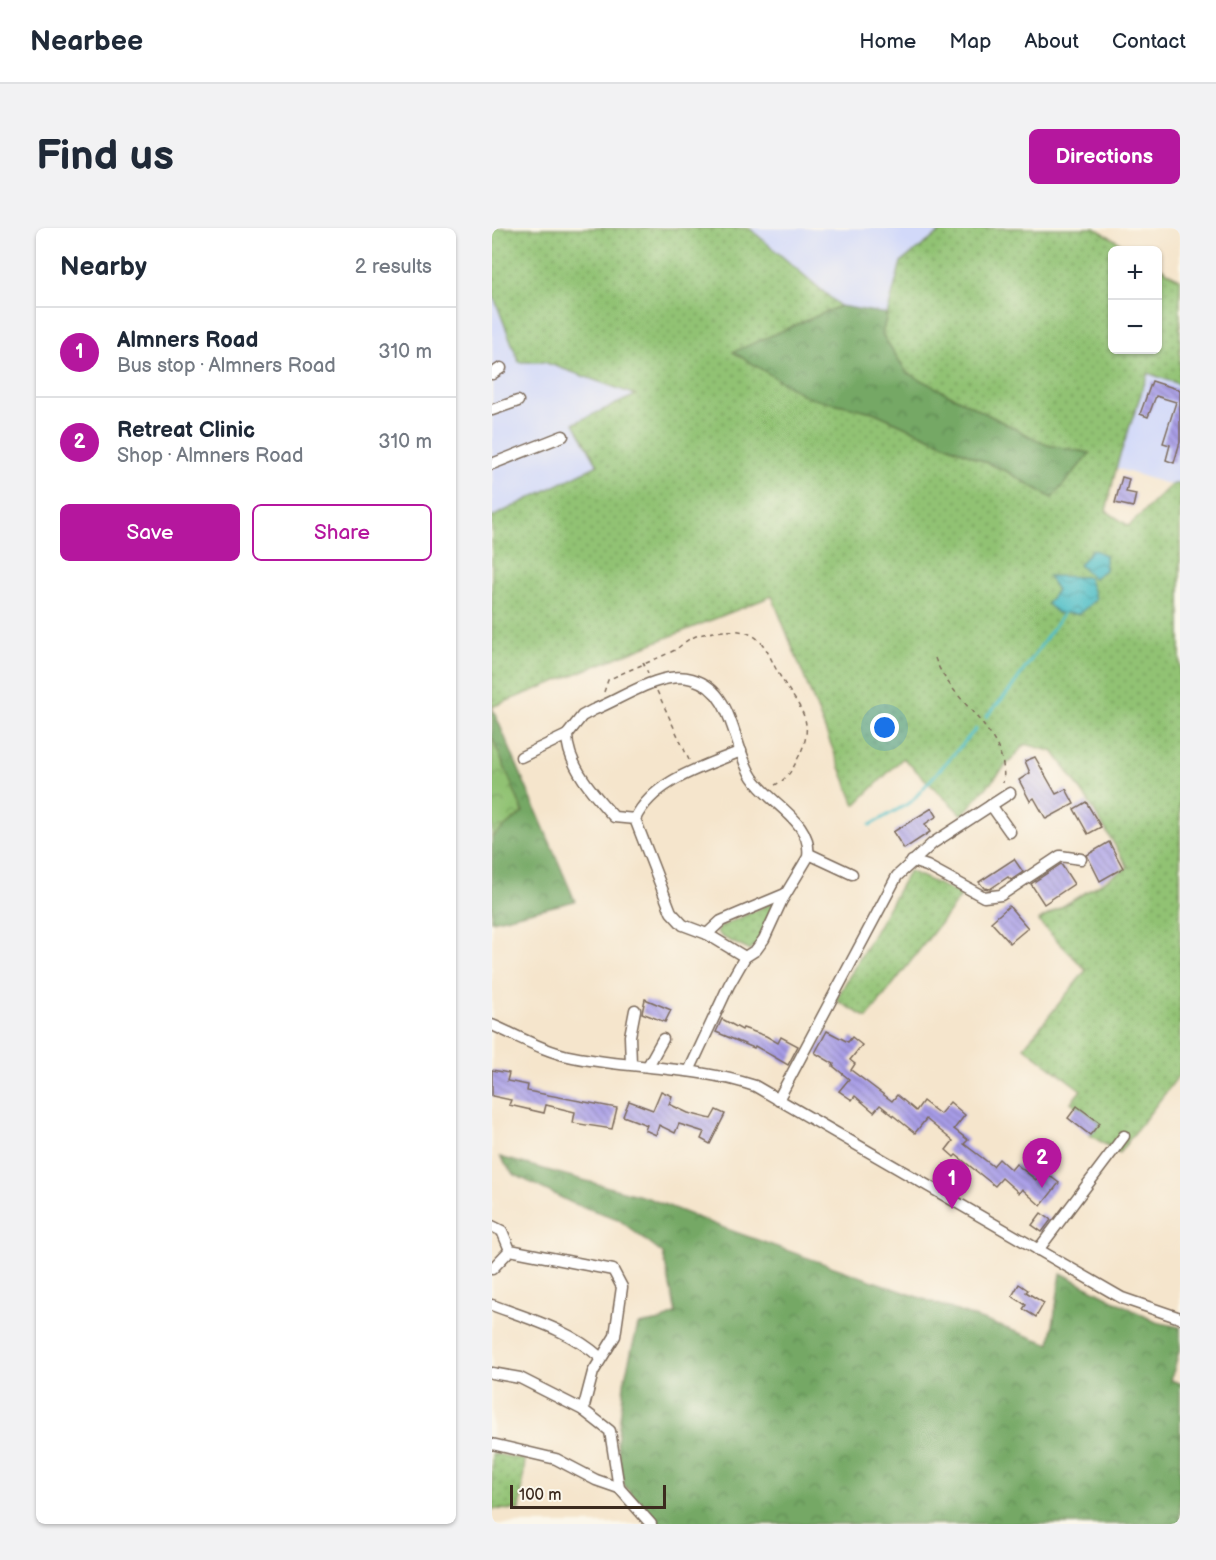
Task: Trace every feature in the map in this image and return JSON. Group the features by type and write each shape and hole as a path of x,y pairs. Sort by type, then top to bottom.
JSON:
{"street":[{"path":"492,410 518,401"},
{"path":"492,464 563,436"},
{"path":"521,757 567,735 582,716 665,679 690,678 712,691 727,710 750,774 765,794 789,813 804,832 809,854 785,894 764,939 756,950 745,957 689,1071"},
{"path":"567,735 569,752 594,794 614,817 635,819"},
{"path":"741,751 674,780 657,791 640,808 635,819 670,912 683,926 707,934 745,957"},
{"path":"778,1100 897,876 933,843 1001,799 1010,832"},
{"path":"809,854 852,874"},
{"path":"912,861 927,866 984,897 1001,896 1060,856 1081,859"},
{"path":"707,934 721,921 785,894"},
{"path":"631,1064 630,1036 635,1010"},
{"path":"492,1025 548,1050 573,1057 727,1077 755,1086 1122,1298 1180,1318"},
{"path":"648,1066 663,1038"},
{"path":"1038,1250 1124,1137"},
{"path":"492,1226 502,1231 510,1250"},
{"path":"492,1269 510,1250"},
{"path":"510,1250 613,1270 617,1273 622,1287 615,1336 608,1352 601,1358 593,1372 583,1410"},
{"path":"492,1305 568,1334 586,1344 601,1358"},
{"path":"492,1373 520,1378 583,1410 610,1431 619,1488"},
{"path":"492,1444 556,1459 596,1480 619,1488 651,1524"}],"path":[{"path":"608,704 603,689 608,680 675,649 694,637 739,631 759,638 769,651 778,674 802,707 807,725 805,745 786,780 765,794"},
{"path":"935,658 940,675 981,723 1003,757 1005,771 1001,799"},
{"path":"653,684 694,772"}],"shaded area":[{"path":"749,228 946,228 901,262 887,314 840,306"},
{"path":"492,292 519,361 544,362 637,395 598,465 492,517"},
{"path":"1148,372 1180,385 1180,483 1171,485 1116,468"}],"green space":[{"path":"492,228 749,228 840,306 735,352 807,397 873,412 1008,472 1052,498 1090,453 1047,445 907,373 882,334 901,262 946,228 1095,228 1125,246 1108,246 1108,354 1162,354 1162,269 1180,280 1180,385 1148,373 1118,461 1106,511 1129,526 1171,485 1180,483 1180,1074 1119,1153 1090,1135 1099,1123 1071,1102 1081,1090 1024,1047 1086,970 1038,921 1128,867 1087,799 1054,752 1025,744 962,815 903,758 855,805 772,596 492,707 492,517 598,465 574,423 636,395 544,362 519,362 492,292","holes":["1049,576 1079,614 1047,604 1057,590"]},
{"path":"840,306 887,314 882,334 907,373 1047,445 1090,453 1052,498 1008,472 873,412 807,397 733,352"},
{"path":"492,707 575,901 492,921 492,837 523,812 492,737"},
{"path":"492,737 523,812 492,837"},
{"path":"909,871 962,895 867,1018 836,1000"},
{"path":"776,901 758,943 749,950 722,937 717,932 720,927"},
{"path":"500,1157 648,1198 724,1228 1050,1344 1061,1273 1156,1322 1180,1327 1180,1348 1171,1380 1180,1383 1180,1524 660,1524 624,1486 617,1443 625,1377 638,1325 661,1321 676,1313 663,1254 618,1219 572,1203 513,1174"},
{"path":"492,1453 525,1460 520,1510 492,1509"}],"water":[{"path":"1092,549 1105,555 1105,570 1093,578 1079,565"},
{"path":"1048,576 1088,577 1096,599 1079,614 1057,613 1047,604 1057,590"}],"building":[{"path":"1152,381 1180,390 1180,442 1174,463 1166,460 1170,445 1163,443 1176,402 1156,396 1148,417 1140,414"},
{"path":"1122,477 1129,479 1126,492 1136,494 1133,507 1115,503"},
{"path":"1035,757 1056,794 1066,789 1074,804 1046,819 1034,798 1030,801 1019,780 1030,773 1025,761"},
{"path":"1086,802 1101,827 1088,834 1074,809"},
{"path":"932,808 937,816 925,824 930,832 904,849 893,832"},
{"path":"1109,842 1123,868 1100,881 1087,855"},
{"path":"1014,859 1023,872 1011,880 1008,877 990,889 984,888 979,882"},
{"path":"1061,864 1074,884 1044,904 1031,884"},
{"path":"1009,906 1028,928 1010,943 991,922"},
{"path":"645,999 671,1010 665,1022 642,1013"},
{"path":"722,1019 742,1030 743,1028 766,1036 778,1043 781,1037 798,1046 788,1065 755,1046 754,1048 716,1032"},
{"path":"827,1031 848,1042 852,1037 862,1045 850,1060 855,1064 851,1070 892,1101 897,1095 916,1111 923,1101 940,1114 950,1102 965,1115 954,1129 968,1140 964,1144 993,1166 999,1159 1011,1170 1016,1164 1036,1180 1043,1171 1059,1183 1041,1206 1022,1189 1019,1193 1002,1178 995,1186 956,1155 954,1157 946,1150 953,1141 926,1119 915,1133 880,1105 874,1112 855,1096 852,1100 839,1091 849,1079 833,1066 834,1064 815,1053"},
{"path":"492,1070 509,1073 507,1081 528,1085 527,1091 617,1108 612,1129 573,1123 575,1112 546,1105 544,1113 509,1105 511,1100 492,1096"},
{"path":"661,1091 672,1096 669,1104 688,1113 711,1119 716,1110 725,1114 710,1144 701,1139 704,1132 679,1124 675,1133 659,1125 656,1135 645,1130 647,1125 623,1116 629,1101 653,1110"},
{"path":"1077,1106 1100,1123 1090,1135 1068,1118"},
{"path":"1041,1213 1051,1220 1042,1232 1032,1225"},
{"path":"1019,1284 1028,1290 1026,1292 1044,1303 1036,1317 1023,1309 1026,1305 1012,1296"}],"waterway":[{"path":"986,717 1010,690 1063,614"},
{"path":"870,825 911,802 976,729"}],"place":[{"name":"Retreat Clinic","path":"1042,1188"},
{"name":"Almners Road","path":"952,1209"}]}
